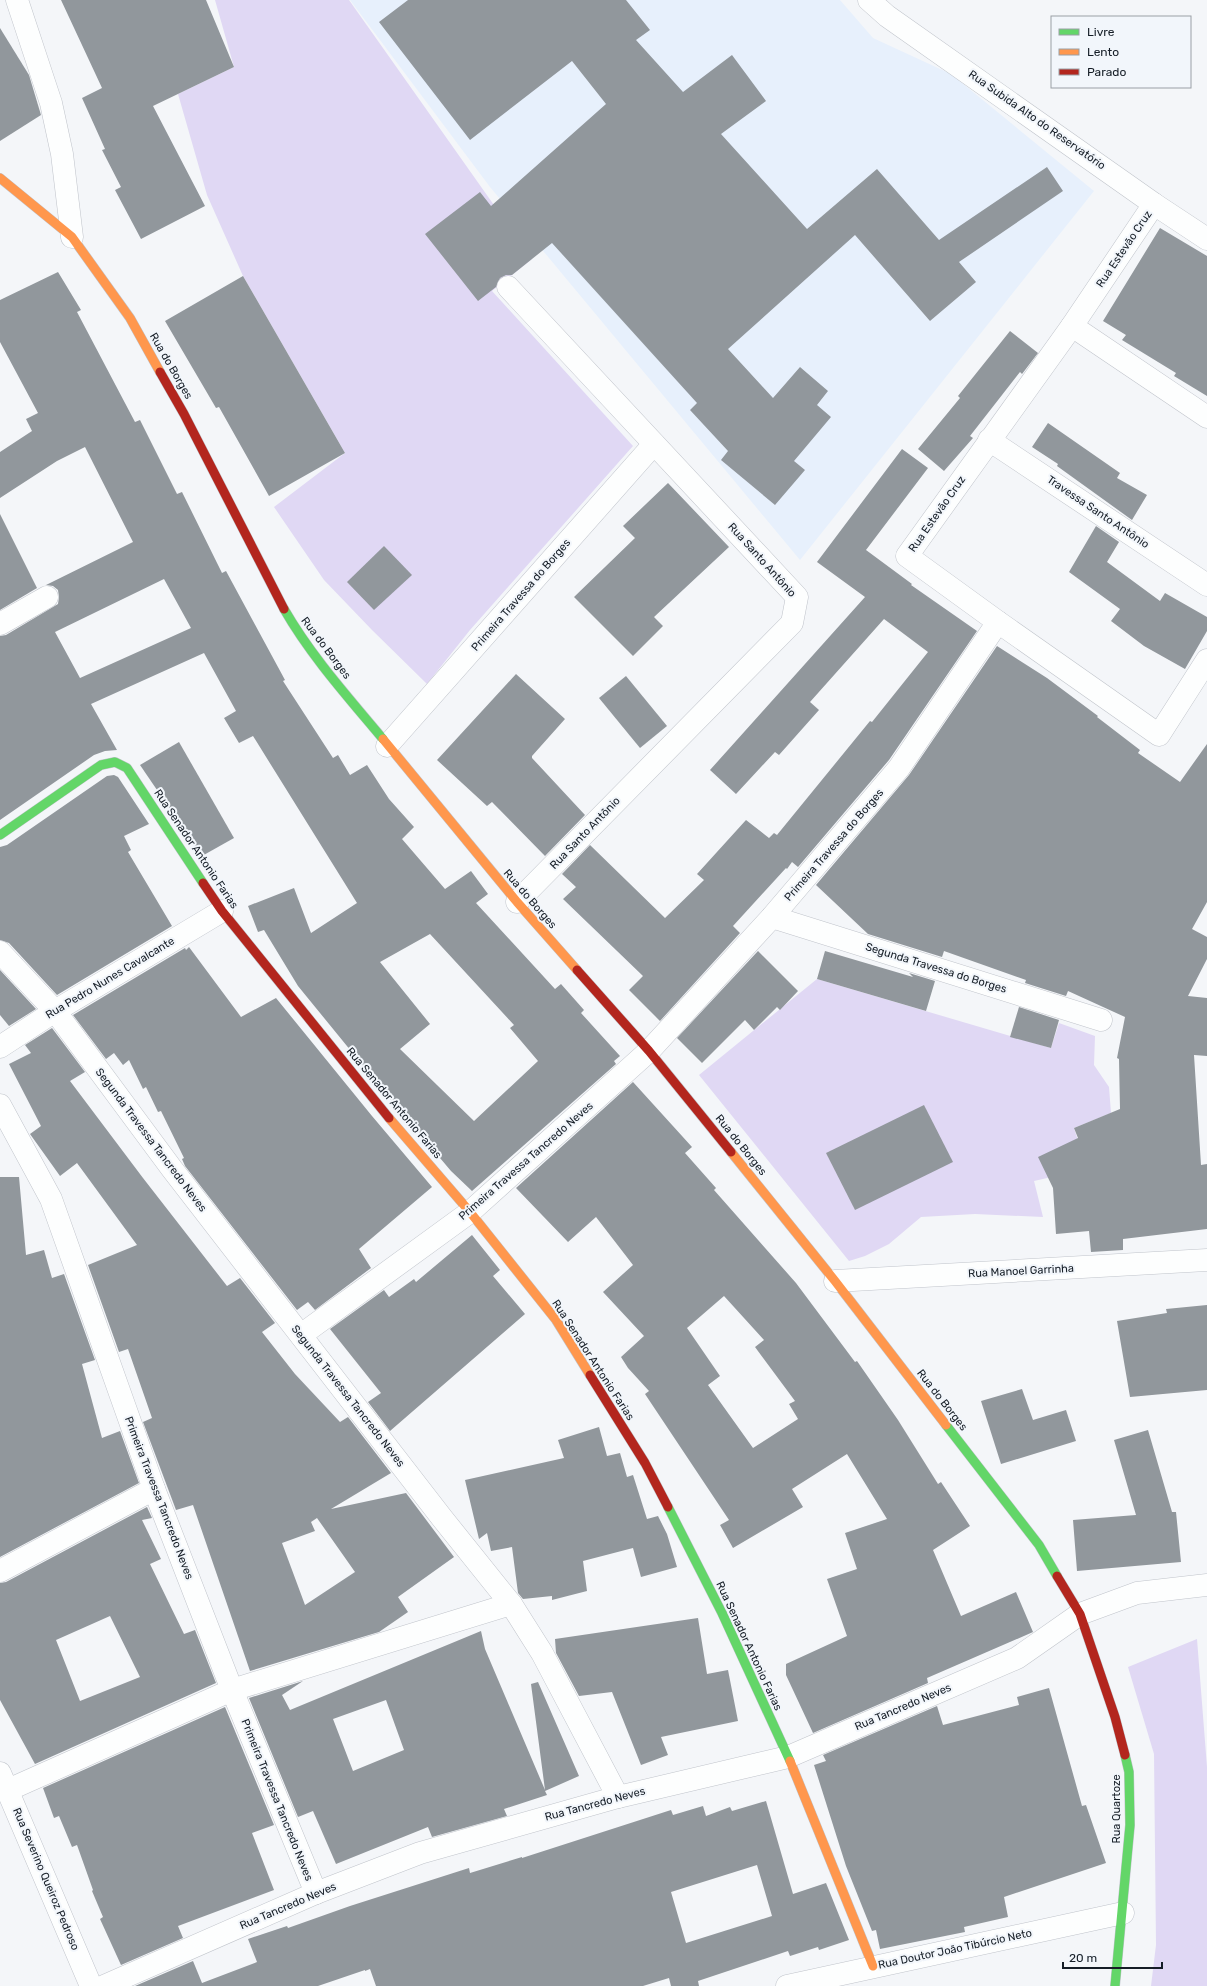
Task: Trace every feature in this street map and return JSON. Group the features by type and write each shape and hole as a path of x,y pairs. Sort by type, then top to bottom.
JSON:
{"street":[{"path":"17,0 51,103 62,154 72,237"},
{"name":"Rua Subida Alto do Reservatório","path":"869,0 887,16 1154,204 1207,239"},
{"name":"Rua do Borges","path":"0,178 72,237 130,318 184,414 292,623 323,666 387,746 517,902 649,1051 835,1281 1039,1545 1080,1614"},
{"name":"Rua Estevão Cruz","path":"1154,204 1072,326 907,556 1159,735 1207,660"},
{"name":"Rua Santo Antônio","path":"508,287 797,597 792,623 517,902"},
{"path":"1072,326 1207,417"},
{"name":"Travessa Santo Antônio","path":"989,440 1207,585"},
{"name":"Primeira Travessa do Borges","path":"387,746 654,444"},
{"path":"0,624 47,597"},
{"name":"Primeira Travessa do Borges","path":"649,1051 772,917 899,768 998,622"},
{"name":"Rua Senador Antonio Farias","path":"0,835 101,765 110,762 120,762 127,768 222,911 381,1108 470,1212 556,1320 645,1463 722,1613 788,1757 873,1966"},
{"name":"Rua Pedro Nunes Cavalcante","path":"0,1047 55,1011 222,911"},
{"name":"Segunda Travessa do Borges","path":"772,917 1101,1020"},
{"name":"Segunda Travessa Tancredo Neves","path":"0,952 55,1011 172,1169 442,1518 511,1604 542,1653 618,1797"},
{"name":"Primeira Travessa Tancredo Neves","path":"301,1335 470,1212 649,1051"},
{"name":"Primeira Travessa Tancredo Neves","path":"0,1105 51,1199 154,1488 232,1690 316,1893"},
{"name":"Rua Manoel Garrinha","path":"835,1281 1207,1260"},
{"path":"0,1571 154,1488"},
{"name":"Rua Tancredo Neves","path":"104,1986 316,1893 420,1853 618,1797 788,1757 1017,1658 1080,1614 1137,1593 1207,1585"},
{"path":"4,1781 232,1690 511,1604"},
{"name":"Rua Quartoze","path":"1080,1614 1115,1717 1129,1772 1130,1825 1124,1914 1115,1986"},
{"name":"Rua Severino Queiroz Pedroso","path":"4,1781 91,1986"},
{"name":"Rua Doutor João Tibúrcio Neto","path":"787,1986 873,1966 1124,1914"}],"shaded area":[{"path":"215,0 349,0 532,259 492,291 633,446 470,630 427,684 324,580 274,507 345,453 243,276 207,195 178,94 234,67"},
{"path":"350,0 840,0 873,38 951,74 1094,191 800,560 490,187"},
{"path":"817,979 1051,1048 1059,1023 1095,1036 1094,1065 1109,1087 1111,1113 1074,1128 1087,1169 1034,1181 1043,1217 975,1214 921,1217 889,1244 865,1256 849,1261 699,1075"},
{"path":"1197,1639 1207,1767 1207,1986 1151,1986 1156,1945 1154,1754 1128,1667"}],"building":[{"path":"61,0 206,0 234,67 153,106 205,206 141,239 115,190 121,187 102,150 105,149 82,98 102,88"},
{"path":"408,0 626,0 650,30 636,40 683,92 732,55 766,101 721,134 807,229 877,169 939,240 1047,167 1063,191 959,262 976,282 930,321 855,235 728,349 773,398 800,367 828,391 817,405 831,417 794,461 805,470 775,505 721,460 728,451 690,410 697,403 552,243 512,275 506,275 500,278 496,287 478,301 425,234 480,192 491,206 606,104 572,61 470,140 379,22"},
{"path":"0,28 29,75 41,115 0,141"},
{"path":"1160,228 1207,256 1207,396 1174,376 1176,373 1122,340 1126,335 1103,321"},
{"path":"58,272 81,310 77,312 135,422 140,420 177,494 182,492 222,573 226,571 285,680 283,681 333,758 338,755 350,775 367,765 389,799 414,827 402,839 445,889 471,871 488,894 476,903 555,989 561,984 584,1010 581,1013 620,1056 614,1061 616,1064 472,1191 451,1171 298,986 264,930 258,932 248,906 294,888 311,933 357,903 253,736 239,743 224,718 236,711 204,653 91,704 117,750 105,751 94,755 0,820 0,636 6,635 58,604 58,590 53,586 46,585 133,542 85,447 57,461 0,498 0,452 32,431 26,419 38,413 0,342 0,300","holes":["164,579 191,628 80,678 55,632","430,934 514,1025 510,1028 538,1061 474,1121 400,1049 430,1024 380,962"]},
{"path":"243,276 345,453 269,496 219,407 216,408 165,321"},
{"path":"1010,331 1038,353 1022,374 1020,372 970,436 973,438 944,471 918,449 960,398 958,396"},
{"path":"1048,423 1120,473 1117,478 1147,495 1132,520 1057,466 1058,464 1032,447"},
{"path":"902,449 928,468 866,550 912,584 911,585 977,631 889,760 798,867 792,862 733,926 740,933 660,1021 629,990 643,976 563,899 576,887 562,874 590,845 665,918 704,880 697,874 746,820 769,838 774,833 777,835 870,721 872,722 928,652 884,619 810,702 819,710 779,755 775,752 736,794 710,770 865,597 817,562"},
{"path":"668,483 729,547 654,617 663,626 633,656 574,597 635,538 623,526"},
{"path":"0,514 37,588 0,610"},
{"path":"1096,526 1119,542 1107,562 1160,601 1165,593 1207,617 1207,631 1185,669 1144,646 1111,621 1120,609 1069,572"},
{"path":"384,546 412,575 374,610 347,582"},
{"path":"997,646 1047,678 1140,750 1138,753 1180,782 1207,744 1207,902 1192,929 1207,937 1207,959 1188,996 1207,998 1207,1056 1194,1055 1201,1165 1207,1164 1207,1229 1123,1239 1123,1250 1091,1252 1089,1231 1056,1234 1053,1188 1038,1157 1078,1138 1074,1128 1120,1109 1119,1059 1117,1058 1125,1017 1068,991 1066,996 1025,983 1026,980 944,951 942,957 868,934 816,885 909,775"},
{"path":"516,674 565,719 532,756 532,758 585,815 545,856 492,802 487,806 437,760"},
{"path":"626,676 667,726 640,748 599,698"},
{"path":"179,742 234,838 202,856 140,765"},
{"path":"114,775 118,777 149,824 124,836 131,850 128,852 172,926 57,995 9,943 0,940 0,847 7,845 107,776"},
{"path":"189,947 241,1017 276,998 432,1187 359,1249 371,1268 315,1310 308,1302 297,1310 185,1166 182,1159 184,1158 161,1111 158,1112 146,1087 143,1089 129,1060 123,1065 114,1053 106,1059 73,1015"},
{"path":"758,951 798,991 780,1010 777,1007 754,1030 745,1020 702,1063 677,1038"},
{"path":"825,951 913,977 909,973 935,981 926,1011 817,979"},
{"path":"0,970 36,1009 9,1026 0,1015"},
{"path":"1019,1007 1059,1020 1051,1048 1010,1037"},
{"path":"52,1028 85,1072 70,1081 143,1178 227,1286 240,1278 275,1323 262,1332 295,1374 340,1422 348,1417 391,1473 331,1509 406,1493 454,1557 398,1597 408,1612 379,1632 250,1671 193,1505 176,1510 143,1422 152,1418 128,1349 119,1352 88,1265 137,1245 77,1163 60,1176 30,1134 41,1126 9,1064 31,1053 25,1045","holes":["317,1518 355,1572 305,1605 282,1543 315,1531 311,1522"]},
{"path":"633,1082 692,1147 685,1153 716,1188 714,1190 796,1283 855,1362 857,1361 898,1420 938,1484 941,1482 970,1526 933,1550 961,1616 1016,1592 1033,1632 927,1678 928,1683 813,1733 786,1675 786,1664 847,1636 827,1579 857,1569 845,1533 887,1519 847,1454 792,1489 803,1507 733,1548 720,1525 729,1520 645,1394 649,1391 628,1368 621,1357 644,1336 603,1292 633,1265 596,1217 568,1242 516,1188","holes":["724,1296 764,1340 755,1347 795,1401 789,1404 798,1419 753,1448 708,1385 720,1376 687,1328"]},
{"path":"924,1105 953,1162 855,1210 826,1153"},
{"path":"0,1177 19,1177 26,1255 44,1250 52,1278 64,1274 95,1360 82,1364 102,1438 120,1431 139,1483 0,1557"},
{"path":"472,1235 500,1270 493,1276 525,1314 390,1431 368,1402 381,1393 330,1329 384,1290 389,1297 414,1279 416,1282"},
{"path":"1207,1305 1207,1390 1130,1397 1117,1321 1167,1313 1166,1309"},
{"path":"1022,1389 1033,1420 1066,1410 1076,1441 1001,1464 981,1401"},
{"path":"599,1427 607,1456 620,1453 627,1477 633,1475 647,1519 658,1516 667,1534 677,1567 641,1577 633,1548 583,1561 587,1591 552,1600 552,1596 523,1599 518,1593 512,1547 491,1551 487,1533 479,1539 465,1480 564,1458 558,1440"},
{"path":"1148,1430 1172,1512 1176,1512 1181,1562 1077,1571 1073,1520 1136,1515 1114,1440"},
{"path":"147,1507 152,1518 142,1520 161,1559 150,1564 184,1634 195,1630 216,1683 35,1764 0,1700 0,1583 6,1582","holes":["110,1616 140,1677 80,1701 56,1640"]},
{"path":"698,1618 707,1674 728,1670 738,1721 661,1737 668,1755 641,1765 612,1692 579,1696 556,1653 555,1639"},
{"path":"481,1631 485,1649 545,1790 531,1684 538,1682 579,1776 545,1791 547,1795 504,1809 507,1816 432,1837 428,1827 336,1864 313,1811 298,1817 249,1698 303,1681 282,1695 290,1710","holes":["386,1700 404,1750 353,1771 333,1719"]},
{"path":"1049,1688 1082,1806 1086,1805 1106,1863 1004,1897 1008,1917 964,1927 965,1932 880,1949 876,1930 872,1931 846,1866 814,1765 826,1761 823,1755 937,1706 943,1725 1019,1705 1017,1697"},
{"path":"225,1707 274,1825 252,1833 274,1890 178,1926 183,1938 121,1965 100,1919 103,1917 92,1891 93,1890 77,1845 72,1847 59,1816 54,1818 43,1788"},
{"path":"766,1801 793,1894 826,1883 849,1940 819,1950 818,1947 790,1956 788,1951 698,1981 699,1986 671,1986 669,1978 643,1986 376,1986 370,1969 318,1986 135,1986 193,1961 202,1983 257,1962 248,1939 287,1926 288,1928 350,1906 469,1868 470,1873 522,1858 671,1810 673,1815 703,1806 706,1816 730,1807 732,1811","holes":["757,1865 772,1916 686,1943 671,1892"]}],"traffic: fast":[{"path":"284,609 318,660 383,739"},
{"path":"0,835 101,765 115,762 127,768 203,883"},
{"path":"946,1425 1039,1545 1057,1576"},
{"path":"668,1507 722,1613 790,1761"},
{"path":"1115,1986 1130,1825 1129,1772 1125,1755"}],"traffic: slow":[{"path":"0,178 72,237 130,318 160,372"},
{"path":"383,739 517,902 577,970"},
{"path":"389,1118 470,1212 556,1320 590,1375"},
{"path":"731,1152 835,1281 946,1425"},
{"path":"790,1761 873,1966"}],"traffic: jam":[{"path":"160,372 184,414 284,609"},
{"path":"203,883 222,911 389,1118"},
{"path":"577,970 649,1051 731,1152"},
{"path":"590,1375 645,1463 668,1507"},
{"path":"1057,1576 1080,1614 1115,1717 1125,1755"}]}
